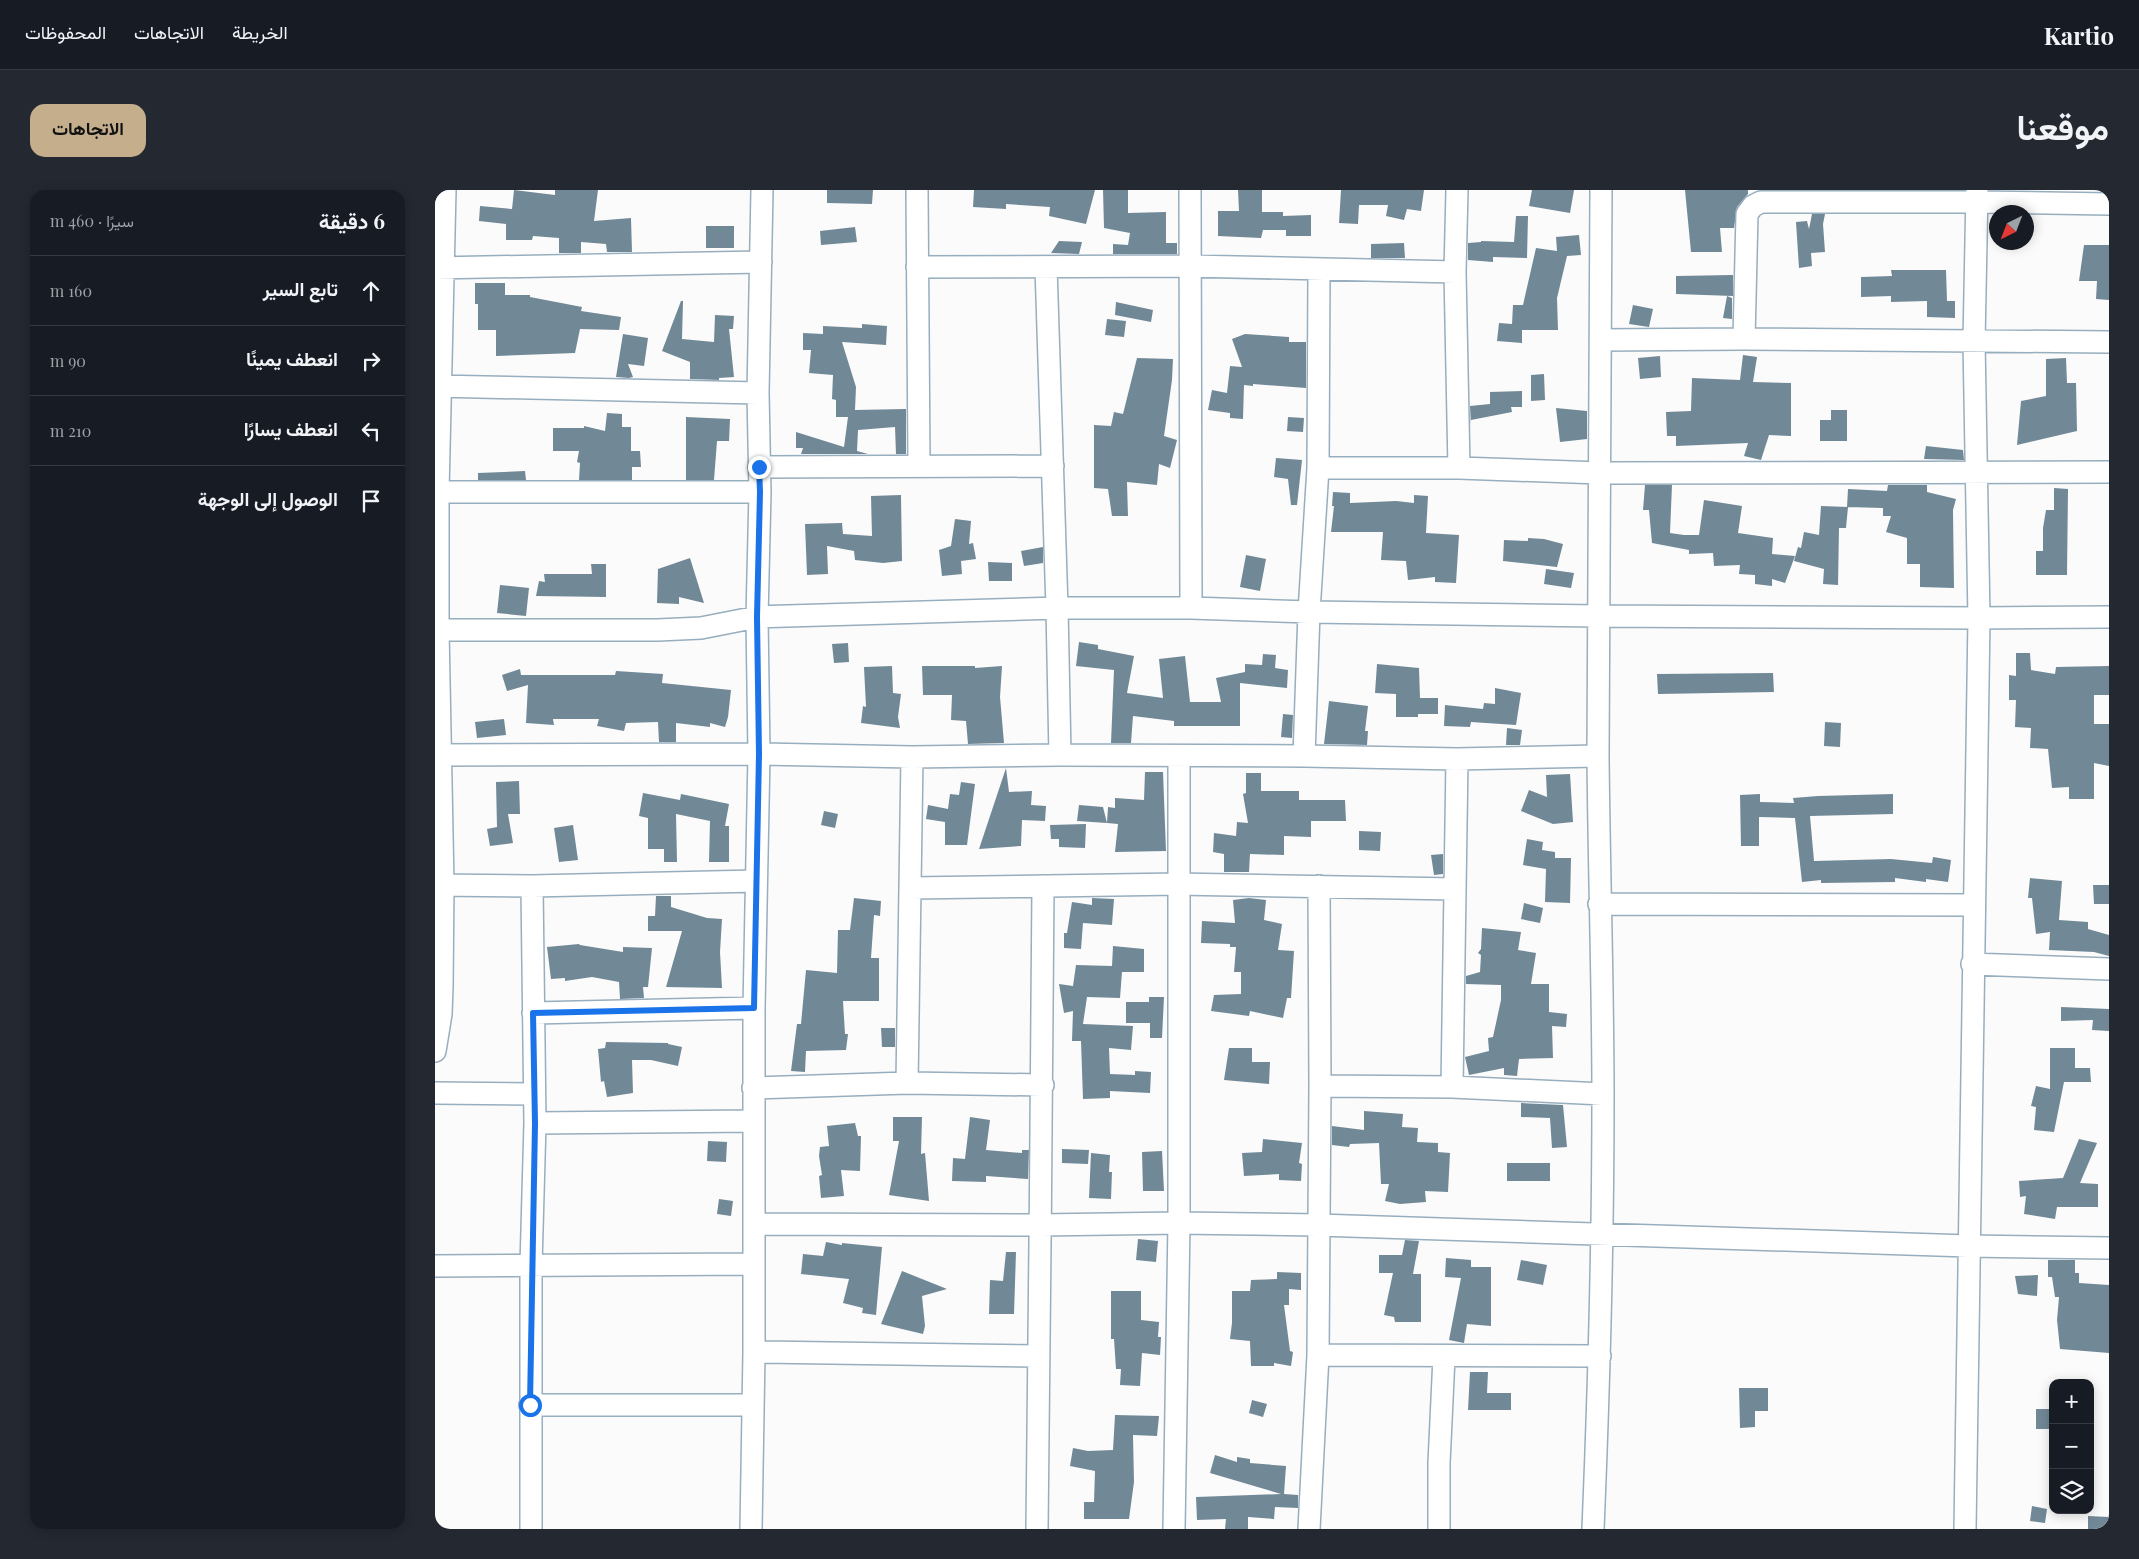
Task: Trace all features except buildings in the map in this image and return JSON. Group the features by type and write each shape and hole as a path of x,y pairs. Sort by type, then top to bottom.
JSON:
{"street":[{"path":"435,1051 441,1014 436,630 437,386 439,268 445,190"},
{"path":"751,1529 754,1352 753,1088 759,754 757,617 760,492 758,392 762,190"},
{"path":"917,190 919,465"},
{"path":"1190,190 1191,608"},
{"path":"1457,190 1455,272 1459,468"},
{"path":"1593,1529 1600,1356 1603,1094 1599,904 1598,616 1601,190"},
{"path":"1744,338 1747,214 1753,206 1761,202 1977,196 2109,204"},
{"path":"1965,1529 1973,905 1979,618 1974,342 1977,196"},
{"path":"439,268 761,262"},
{"path":"917,267 1189,266 1455,272"},
{"path":"1046,267 1057,608 1059,755"},
{"path":"1304,756 1309,612 1318,468 1319,270"},
{"path":"1601,340 1744,338 2109,342"},
{"path":"437,386 758,392"},
{"path":"759,467 1053,466"},
{"path":"1318,468 1459,468 1600,473 2109,472"},
{"path":"437,492 760,492"},
{"path":"436,630 658,630 701,628 757,617 1057,608 1191,608 1309,612 1598,616 2109,617"},
{"path":"437,755 759,754 912,757 1059,755 1457,759 1599,756"},
{"path":"1173,1529 1179,1223 1179,756"},
{"path":"907,1083 912,757"},
{"path":"1453,1087 1457,759"},
{"path":"439,885 532,886 756,881"},
{"path":"911,888 1178,884 1455,889"},
{"path":"531,1529 531,1265 535,1123 533,1094 532,886"},
{"path":"1037,1529 1043,1085 1043,886"},
{"path":"1309,1529 1317,1355 1320,1086 1319,886"},
{"path":"1599,904 1973,905"},
{"path":"1973,964 2109,969"},
{"path":"533,1013 754,1008"},
{"path":"753,1088 907,1083 1043,1085"},
{"path":"1320,1086 1453,1087 1603,1094"},
{"path":"435,1093 533,1094"},
{"path":"535,1123 753,1121"},
{"path":"754,1224 1040,1225 1179,1223 1318,1225 1968,1246 2109,1248"},
{"path":"435,1266 753,1264"},
{"path":"754,1352 1038,1356"},
{"path":"1317,1355 1444,1357 1600,1356"},
{"path":"1439,1529 1439,1463 1444,1357"},
{"path":"530,1405 753,1405"}],"route":[{"path":"530,1405 535,1123 533,1013 754,1008 759,754 757,617 759,467"}]}
